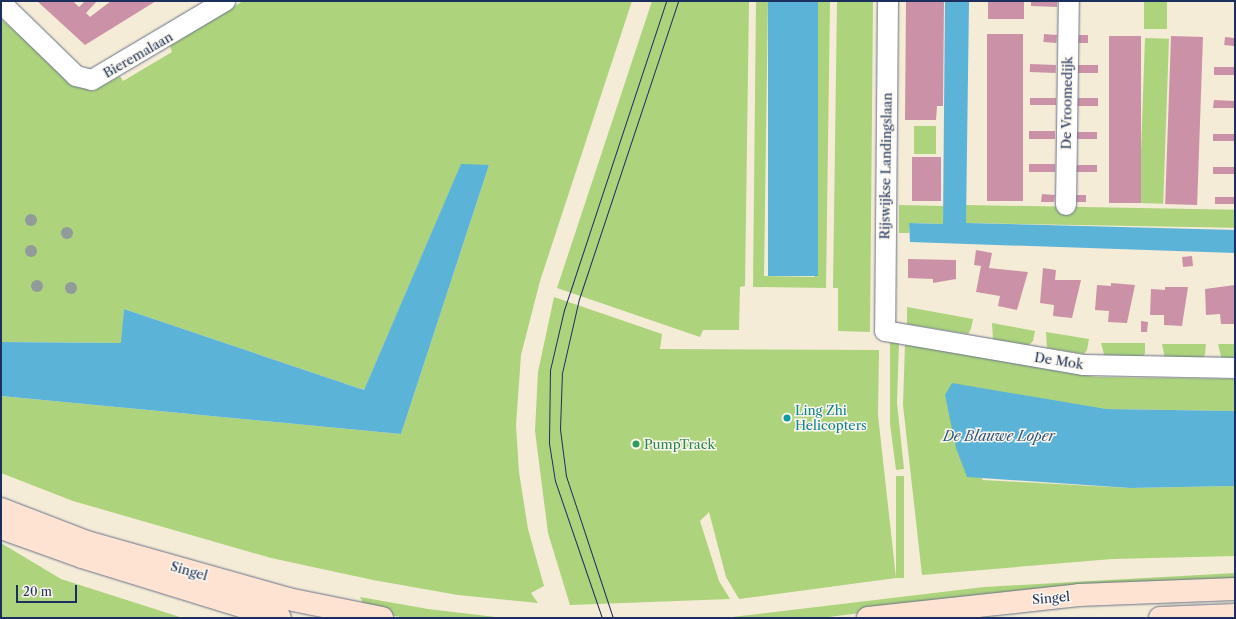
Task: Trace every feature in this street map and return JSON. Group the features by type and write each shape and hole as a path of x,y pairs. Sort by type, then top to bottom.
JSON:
{"main road":[{"name":"Singel","path":"1,509 86,542 288,599 382,618"},
{"name":"Singel","path":"1,528 82,557 280,618"},
{"name":"Singel","path":"868,618 1079,595 1235,589"},
{"path":"1160,618 1235,615"}],"street":[{"name":"Bieremalaan","path":"1,3 76,76 92,80 226,1"},
{"name":"Rijswijkse Landingslaan","path":"885,331 888,1"},
{"name":"De Vroomedijk","path":"1066,205 1069,1"},
{"name":"De Mok","path":"885,331 1084,365 1235,368"}],"green space":[{"path":"243,1 632,1 540,281 521,355 516,425 519,472 528,529 544,586 531,593 538,603 458,595 373,580 271,558 73,501 1,473 1,396 401,434 489,165 461,165 364,390 124,309 122,343 1,342 1,19 76,86 94,91 120,76 123,81 172,52 170,46"},
{"path":"652,1 749,1 745,286 740,287 739,330 703,330 700,337 557,288"},
{"path":"756,1 768,1 764,276 814,277 818,1 830,1 826,288 753,287"},
{"path":"837,1 873,1 870,332 838,331 838,288 833,288"},
{"path":"1144,1 1167,1 1167,29 1144,29"},
{"path":"1145,38 1169,39 1163,204 1139,203"},
{"path":"914,126 936,126 936,154 914,154"},
{"path":"899,205 943,206 943,224 909,223 909,233 899,233"},
{"path":"966,205 1235,210 1235,228 966,223"},
{"path":"554,297 662,334 660,349 879,350 878,415 896,578 739,599 726,577 709,512 700,521 719,581 730,599 570,605 548,533 535,431 538,372"},
{"path":"907,307 973,319 971,329 968,334 907,324"},
{"path":"992,323 1035,331 1033,341 1029,345 993,339"},
{"path":"1046,332 1089,339 1087,350 1084,354 1047,348"},
{"path":"890,343 899,343 897,403 904,469 896,470 890,424"},
{"path":"1101,343 1145,343 1145,353 1142,358 1105,358"},
{"path":"905,344 1096,377 1235,379 1235,411 1106,409 945,395 983,480 1130,488 1235,486 1235,556 1112,559 922,575 903,405"},
{"path":"1162,344 1206,344 1205,354 1203,359 1165,359"},
{"path":"1218,344 1235,344 1235,360 1222,360"},
{"path":"896,476 904,476 904,578 896,578"},
{"path":"1,543 61,579 183,618 1,618"},
{"path":"1235,573 1235,585 923,605 821,618 724,618 984,587"},
{"path":"360,597 428,609 504,618 406,618 367,611"}],"water":[{"path":"768,1 818,1 818,276 768,276"},
{"path":"945,1 969,1 966,223 1235,230 1235,253 910,242 909,223 943,224"},
{"path":"461,164 489,165 401,434 1,396 1,342 121,343 124,309 364,390"},
{"name":"De Blauwe Loper","path":"952,383 1106,409 1235,411 1235,486 1130,488 967,477 956,448 945,395"}],"building":[{"path":"37,1 73,1 79,7 85,1 97,1 86,13 90,17 111,1 156,1 85,45"},
{"path":"906,1 944,1 943,106 937,106 936,120 905,120"},
{"path":"988,1 1024,1 1024,19 988,19"},
{"path":"1031,1 1057,1 1057,7 1031,6"},
{"path":"987,34 1023,34 1023,201 987,201"},
{"path":"1044,34 1057,35 1056,43 1043,42"},
{"path":"1077,35 1088,35 1088,43 1077,43"},
{"path":"1109,36 1141,36 1141,203 1109,203"},
{"path":"1171,36 1203,37 1197,205 1165,204"},
{"path":"1225,37 1235,38 1234,46 1224,45"},
{"path":"1030,64 1056,65 1056,73 1030,72"},
{"path":"1076,65 1098,65 1098,73 1076,73"},
{"path":"1214,67 1235,67 1235,75 1214,75"},
{"path":"1030,98 1056,98 1056,105 1030,105"},
{"path":"1076,98 1098,98 1098,106 1076,106"},
{"path":"1214,100 1235,101 1235,108 1213,108"},
{"path":"1029,131 1055,131 1055,139 1029,139"},
{"path":"1076,132 1097,132 1097,139 1076,139"},
{"path":"1213,134 1235,134 1235,141 1213,141"},
{"path":"912,157 941,157 941,201 912,201"},
{"path":"1029,164 1055,164 1055,172 1029,172"},
{"path":"1075,165 1097,165 1097,172 1075,172"},
{"path":"1213,167 1235,167 1235,174 1213,174"},
{"path":"1042,194 1055,195 1054,202 1041,202"},
{"path":"1075,195 1086,195 1086,202 1075,202"},
{"path":"1215,197 1234,197 1234,204 1215,204"},
{"path":"976,250 992,253 989,268 1028,272 1017,310 998,306 1000,296 976,292 981,266 974,265"},
{"path":"1192,256 1193,266 1183,267 1182,257"},
{"path":"908,259 956,260 956,279 933,283 933,279 908,278"},
{"path":"1043,268 1056,270 1055,280 1081,280 1072,318 1053,316 1054,305 1040,303"},
{"path":"1111,283 1135,285 1127,323 1108,322 1109,311 1095,310 1097,285 1111,286"},
{"path":"1235,285 1235,324 1221,324 1220,314 1206,315 1205,289"},
{"path":"1165,287 1188,287 1182,326 1164,325 1164,315 1150,315 1151,289 1165,290"},
{"path":"1141,321 1148,322 1147,332 1141,332"}],"tram line":[{"path":"602,618 555,481 549,442 550,370 564,310 666,1"},
{"path":"613,618 566,476 560,429 562,373 579,299 678,1"}],"place":[{"name":"Ling Zhi Helicopters","path":"787,418"},
{"name":"PumpTrack","path":"636,444"}]}
